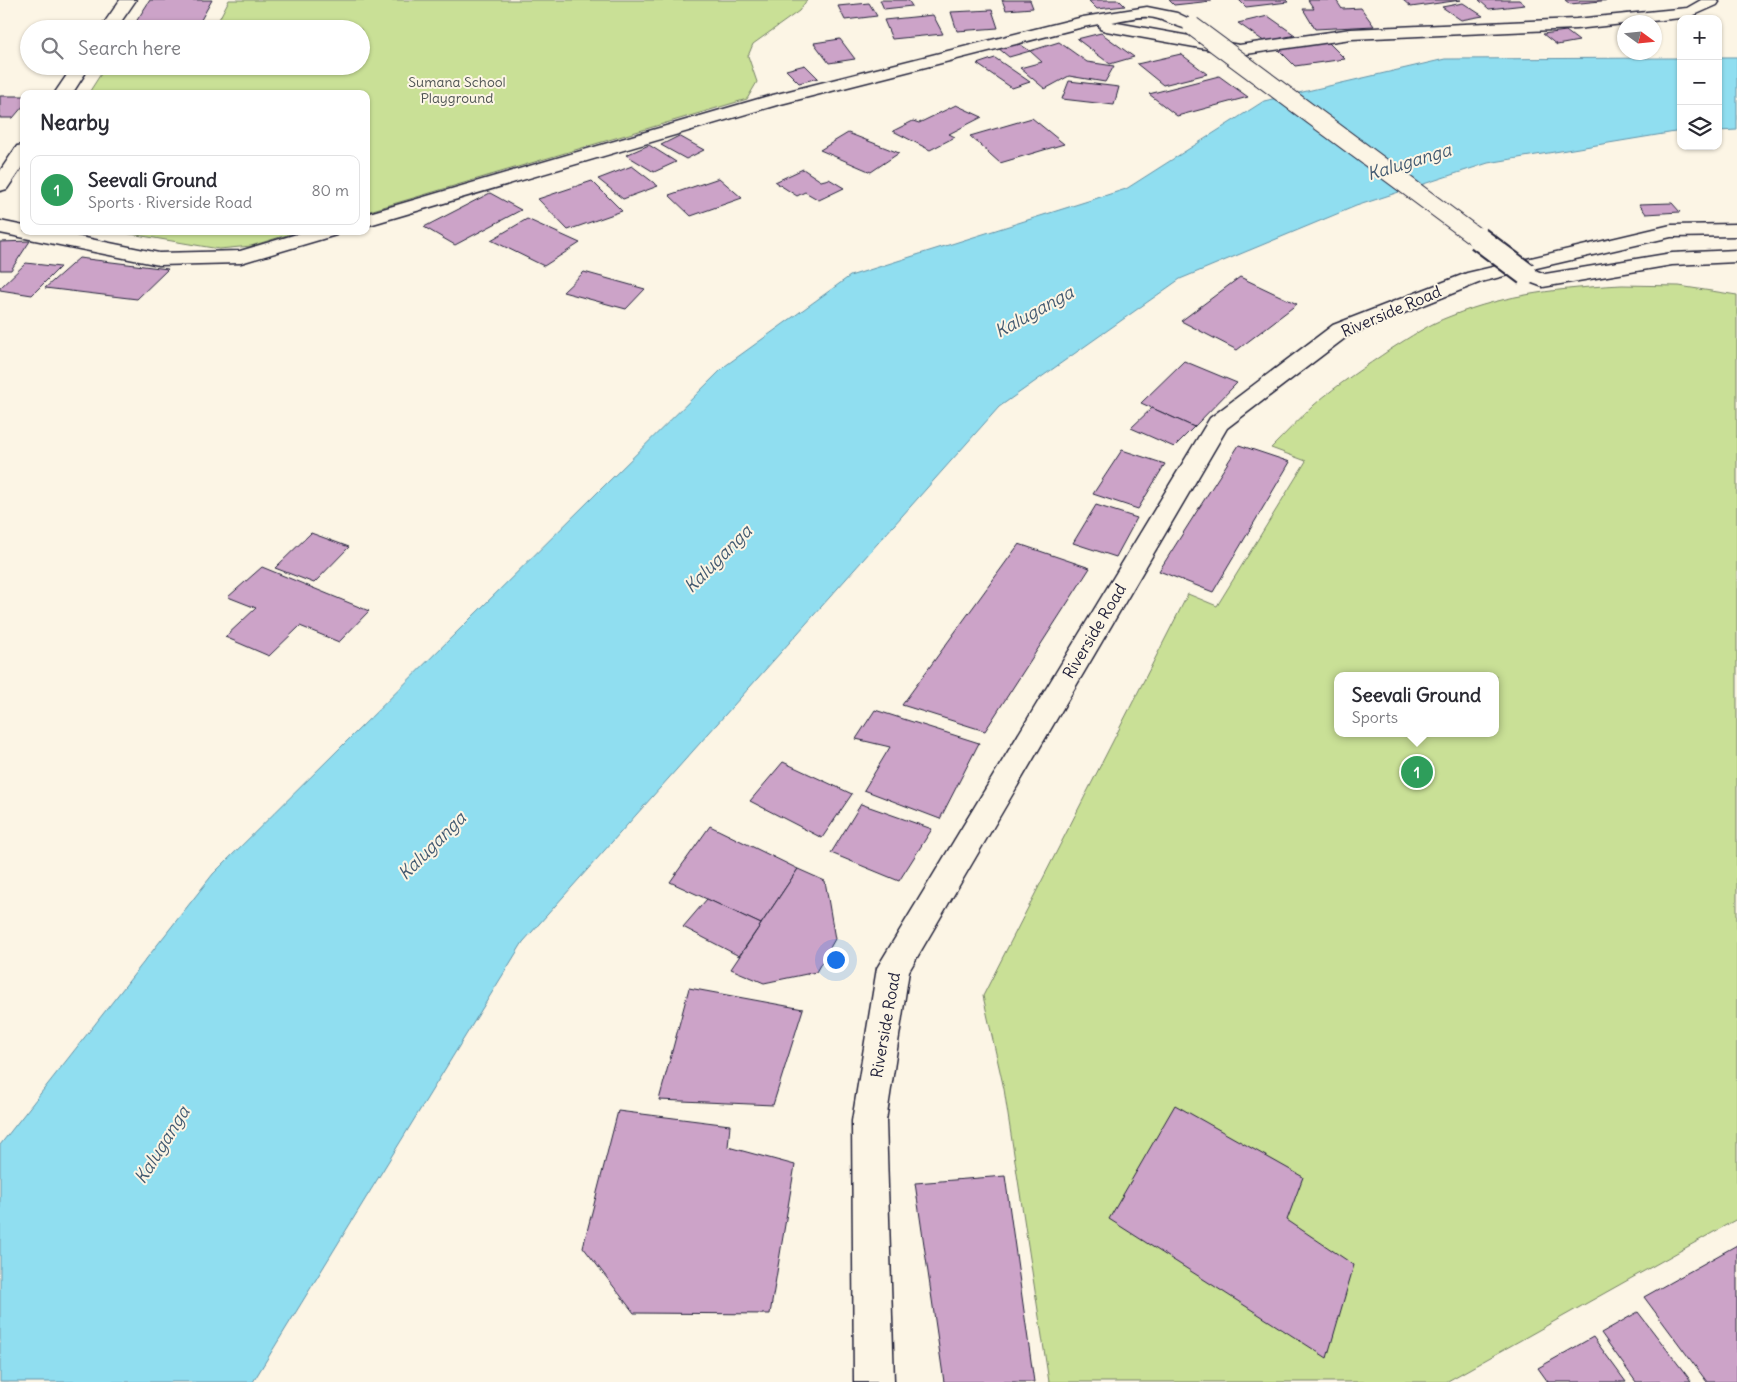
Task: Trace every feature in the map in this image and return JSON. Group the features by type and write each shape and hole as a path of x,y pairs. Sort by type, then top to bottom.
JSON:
{"street":[{"path":"114,20 128,0"},
{"path":"1083,22 1239,50 1350,34 1576,24 1690,12 1711,2 1709,0"},
{"path":"370,219 771,101 1083,22 1147,12 1171,16 1192,26 1526,274 1544,281 1672,259 1737,256"},
{"path":"66,90 76,75"},
{"path":"0,184 20,156"},
{"path":"0,227 20,231"},
{"name":"Riverside Road","path":"874,1382 869,1121 894,968 1218,423 1341,330 1474,277 1671,231 1737,230"},
{"path":"40,235 158,259 241,257 315,235"}],"green space":[{"name":"Sumana School Playground","path":"229,0 807,0 799,11 753,44 748,56 757,82 747,99 370,211 370,90 91,90 100,75 370,75 370,20 219,20"},
{"path":"137,235 287,235 251,246 219,249"},
{"path":"1622,285 1679,286 1737,295 1737,1219 1446,1382 1049,1382 1004,1089 983,996 1188,594 1217,606 1306,461 1271,448 1314,405 1333,390 1420,331 1472,308 1514,297 1556,290"}],"water":[{"path":"1722,57 1737,57 1737,130 1722,131"},
{"name":"Kaluganga","path":"1617,58 1617,60 1662,60 1662,58 1677,58 1677,132 1488,163 1356,206 1180,279 999,407 523,942 253,1382 0,1382 0,1145 213,874 725,366 850,276 1126,189 1264,101 1445,59"}],"building":[{"path":"150,0 212,0 201,20 137,20"},
{"path":"880,0 908,0 912,6 884,9"},
{"path":"1002,0 1030,0 1033,8 1006,10"},
{"path":"1119,0 1125,6 1097,9 1089,1"},
{"path":"1169,0 1211,0 1212,1 1174,5"},
{"path":"1239,0 1286,0 1288,2 1246,7"},
{"path":"1308,0 1336,0 1342,9 1361,8 1374,26 1315,29 1303,9 1314,9"},
{"path":"1403,0 1461,0 1411,7"},
{"path":"1479,0 1519,0 1525,5 1489,9"},
{"path":"1565,0 1611,0 1570,4"},
{"path":"869,3 877,16 845,20 838,6"},
{"path":"1463,3 1483,16 1461,20 1442,7"},
{"path":"992,10 998,28 957,31 951,12"},
{"path":"933,15 943,34 892,39 884,20"},
{"path":"1268,16 1295,35 1265,42 1238,23"},
{"path":"1566,31 1579,41 1557,45 1543,34"},
{"path":"1101,33 1134,57 1110,64 1077,39"},
{"path":"840,39 855,59 829,63 814,43"},
{"path":"1059,42 1087,62 1114,66 1105,82 1069,76 1045,89 1020,68 1042,62 1030,51"},
{"path":"1328,42 1345,59 1295,66 1278,49"},
{"path":"1018,43 1030,51 1009,57 998,48"},
{"path":"1181,54 1207,74 1163,85 1137,64"},
{"path":"995,58 1030,82 1012,88 977,64"},
{"path":"805,65 818,78 799,83 786,70"},
{"path":"1219,76 1248,97 1177,116 1149,94"},
{"path":"1069,81 1119,87 1114,105 1062,99"},
{"path":"0,96 20,96 20,110 13,118 0,118"},
{"path":"956,105 982,117 949,134 955,137 930,150 893,131 913,121 919,123"},
{"path":"1032,118 1064,144 1000,163 970,136"},
{"path":"848,133 899,153 871,172 820,150"},
{"path":"679,136 704,150 686,159 661,145"},
{"path":"649,145 676,162 654,172 626,155"},
{"path":"632,166 658,186 623,199 598,179"},
{"path":"803,169 821,181 829,179 844,188 819,200 805,192 797,196 775,182"},
{"path":"719,178 742,198 691,216 669,195"},
{"path":"592,181 622,211 568,230 538,199"},
{"path":"490,193 521,210 455,245 424,227"},
{"path":"1672,203 1680,212 1646,214 1639,204"},
{"path":"527,219 580,243 544,266 491,240"},
{"path":"30,241 11,270 0,270 0,242"},
{"path":"79,258 168,269 137,299 45,288"},
{"path":"26,263 60,267 32,295 0,290 0,288"},
{"path":"584,272 645,289 626,309 563,292"},
{"path":"1240,277 1297,304 1237,350 1181,321"},
{"path":"1184,361 1237,383 1194,427 1141,403"},
{"path":"1152,408 1194,427 1174,447 1131,428"},
{"path":"1239,445 1290,462 1213,592 1159,571"},
{"path":"1122,450 1165,464 1138,509 1093,494"},
{"path":"1096,505 1137,518 1116,557 1073,543"},
{"path":"311,533 349,547 314,583 275,568"},
{"path":"1019,544 1090,568 985,731 902,705"},
{"path":"262,567 369,611 339,642 300,626 269,656 225,637 256,608 228,597"},
{"path":"875,710 979,743 940,819 864,790 890,747 856,739"},
{"path":"783,762 852,794 822,838 750,801"},
{"path":"861,804 932,829 899,881 831,853"},
{"path":"710,826 798,869 761,924 670,882"},
{"path":"798,869 825,881 835,939 816,972 764,983 731,969"},
{"path":"707,899 761,924 739,956 683,927"},
{"path":"689,988 803,1009 773,1105 659,1100"},
{"path":"1175,1105 1303,1177 1287,1220 1354,1265 1327,1358 1109,1219"},
{"path":"618,1111 730,1125 728,1147 795,1165 770,1314 634,1313 583,1247"},
{"path":"1005,1176 1034,1382 944,1382 915,1183"},
{"path":"1737,1245 1737,1382 1707,1382 1644,1297"},
{"path":"1638,1312 1691,1381 1636,1382 1601,1333"},
{"path":"1593,1337 1626,1382 1548,1382 1538,1368"}],"place":[{"name":"Seevali Ground","path":"1417,772"}]}
